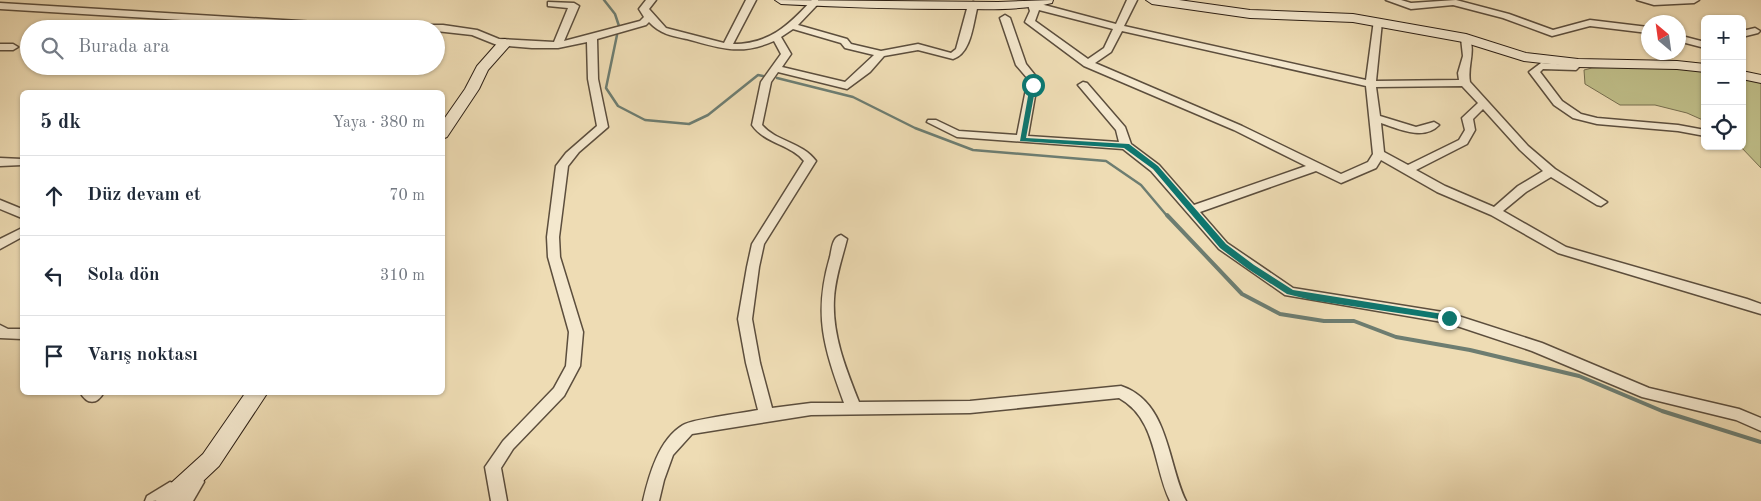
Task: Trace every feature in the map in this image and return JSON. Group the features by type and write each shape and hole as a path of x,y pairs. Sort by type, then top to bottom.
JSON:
{"main road":[{"path":"781,0 973,5 1033,5 1047,0"},
{"path":"1152,0 1250,14 1353,18 1466,38 1524,57 1578,63 1677,65 1701,68"},
{"path":"445,130 472,89 482,69 505,43"},
{"path":"1746,76 1761,79"},
{"path":"167,501 211,460 256,395"}],"street":[{"path":"651,0 644,9 662,30 726,48 746,47 777,38 792,26 815,2"},
{"path":"726,48 750,0"},
{"path":"1088,64 1108,50 1132,0"},
{"path":"1391,0 1411,6 1453,2 1506,16 1552,32 1590,23 1641,29"},
{"path":"1642,0 1654,2 1694,0"},
{"path":"551,4 574,6 558,45"},
{"path":"792,26 844,41 848,46 882,54 918,47 953,56 961,50 973,5"},
{"path":"1033,5 1076,18 1371,84 1465,83"},
{"path":"1033,5 1035,11 1030,22 1088,64 1238,128 1341,179 1372,165 1379,154 1371,84 1377,22"},
{"path":"0,6 233,20"},
{"path":"445,28 474,32 496,42 558,45 643,23 649,17"},
{"path":"1006,18 1021,65 1033,79 1022,140"},
{"path":"1746,33 1755,31"},
{"path":"499,501 492,467 508,445 559,392 572,366 576,332 554,257 553,237 562,166 566,158 593,138 603,127 593,79 592,37"},
{"path":"767,415 753,363 745,319 753,267 758,244 810,161 805,153 762,134 757,125 766,82 786,54 777,38"},
{"path":"1466,38 1468,56 1463,73 1465,83 1524,148 1551,172 1601,202"},
{"path":"1686,40 1701,44"},
{"path":"0,47 13,47"},
{"path":"776,68 847,86 882,54"},
{"path":"1578,63 1572,68 1541,66 1534,72 1558,103 1577,116 1597,121 1678,128 1701,132"},
{"path":"1083,85 1121,129 1126,146"},
{"path":"1408,170 1463,142 1470,130 1467,118 1483,104"},
{"path":"1374,118 1415,130 1423,130 1434,125"},
{"path":"932,122 957,134 1126,146 1155,168 1223,246 1290,292 1311,297 1449,318 1537,347 1647,393 1740,415 1761,425"},
{"path":"1379,154 1441,188 1494,212 1562,250 1761,309"},
{"path":"0,162 20,162"},
{"path":"1193,212 1196,209 1316,167"},
{"path":"1494,212 1522,189 1551,172"},
{"path":"0,204 20,213"},
{"path":"0,245 20,233"},
{"path":"841,239 830,277 826,308 834,352 854,409"},
{"path":"651,501 656,480 667,451 688,429 811,409 970,407 1121,392 1132,396 1150,415 1161,443 1170,484 1178,501"},
{"path":"153,501 211,460"},
{"path":"184,501 211,460"}],"shaded area":[{"path":"1660,66 1701,71 1701,119 1687,113 1655,105 1620,105 1585,84 1584,70 1592,68"},
{"path":"1746,78 1761,82 1761,168 1744,150 1746,150"}],"waterway":[{"path":"604,0 615,14 619,26"},
{"path":"617,35 606,88 618,106 645,120 689,124 708,115 758,75 763,76"},
{"path":"777,78 853,97 915,128 973,150 1106,161 1141,185 1168,217"},
{"path":"1167,215 1242,294 1280,314 1324,321 1354,321 1396,337 1470,350 1579,376 1662,411 1761,442"}],"route":[{"path":"1033,85 1022,140 1085,142 1126,146 1155,168 1223,246 1268,279 1290,292 1311,297 1449,318"}]}
